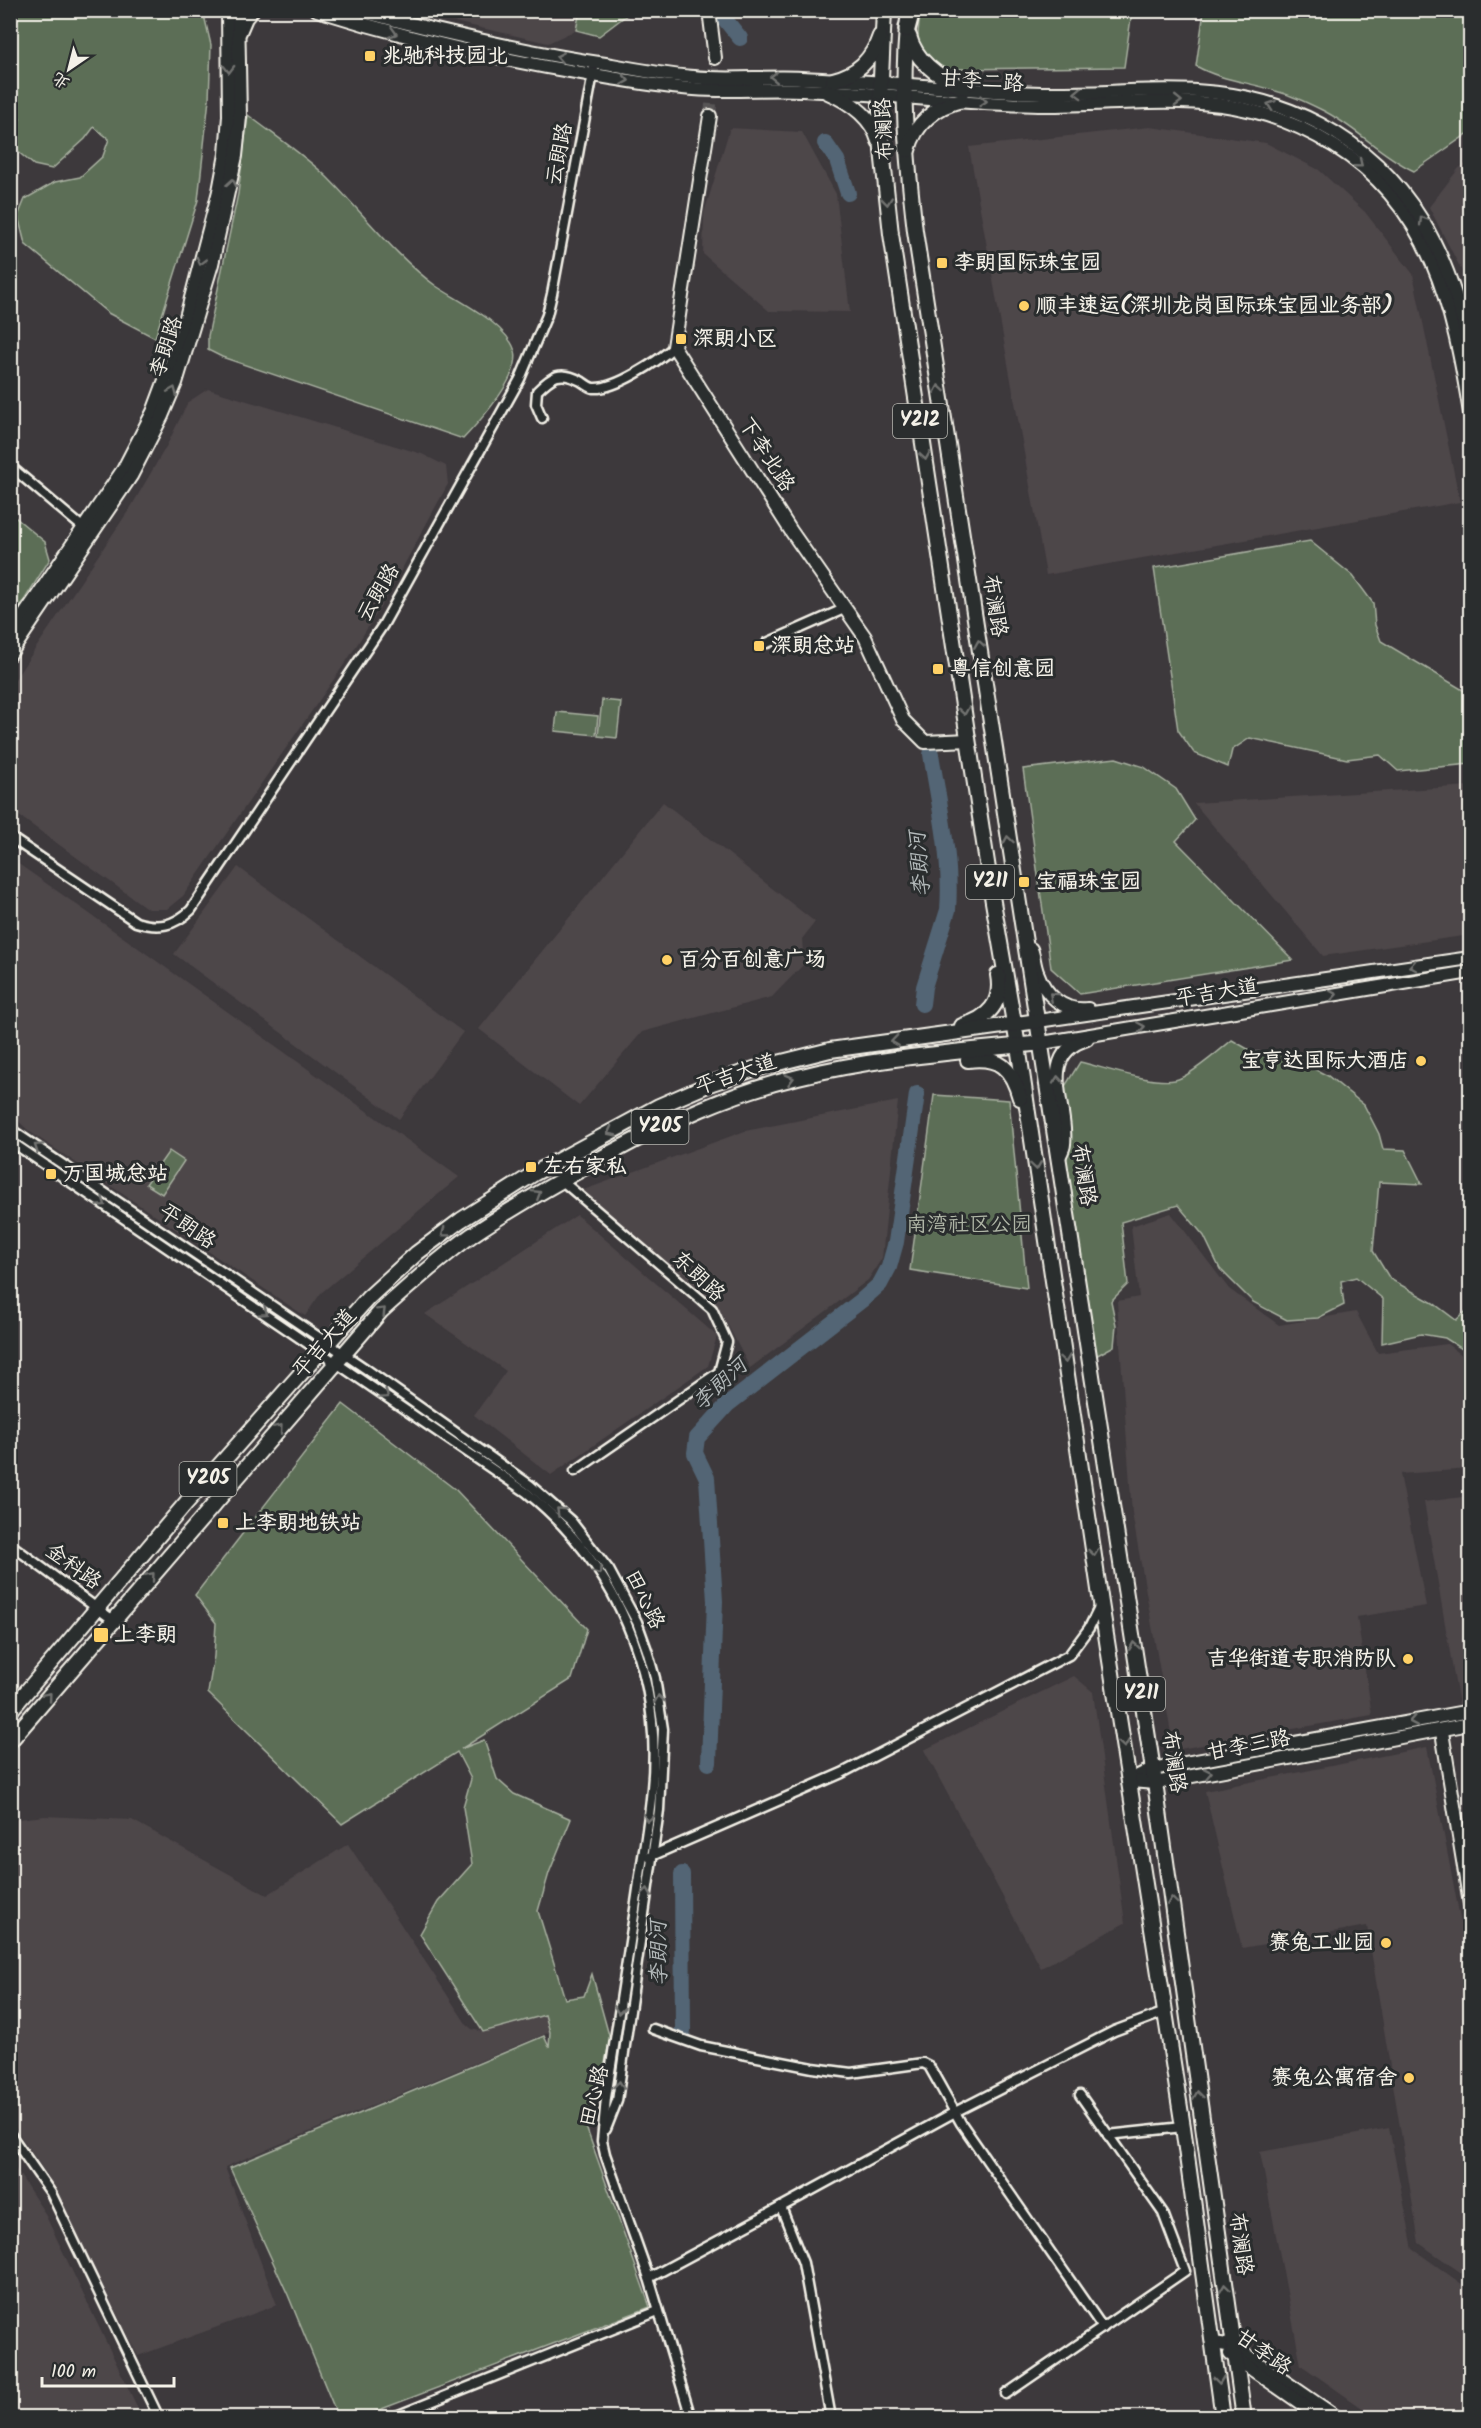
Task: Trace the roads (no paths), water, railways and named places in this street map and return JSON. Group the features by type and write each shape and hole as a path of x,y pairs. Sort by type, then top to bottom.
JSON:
{"highway":[{"path":"907,29 910,10"}],"main road":[{"name":"布澜路","path":"884,10 880,89 882,150 891,234 993,902 1031,1128 1101,1603 1165,2012 1223,2418"},
{"path":"882,150 878,136 863,114 829,86 863,65 878,43 883,28"},
{"name":"布澜路","path":"907,29 904,90 907,158 915,231 1155,1783 1244,2418"},
{"path":"907,29 910,42 927,66 963,94 925,119 910,144 907,158"},
{"path":"921,1038 930,1033 973,1023 991,1011 998,999 1000,989 992,946 990,914 993,902"},
{"name":"平吉大道","path":"10,1711 186,1503 368,1298 417,1253 462,1220 535,1173 659,1106 712,1083 793,1058 830,1050 1038,1021"},
{"name":"平吉大道","path":"10,1741 381,1311 429,1268 472,1235 561,1180 668,1123 719,1101 769,1084 825,1070 1042,1043"},
{"path":"913,1058 937,1064 988,1059 1004,1066 1017,1086 1023,1110 1031,1128"}],"street":[{"name":"李朗路","path":"10,636 88,532 114,504 147,448 176,383 191,338 226,206 236,156 240,117 238,10"},
{"path":"238,36 241,26 254,10"},
{"name":"甘李二路","path":"317,10 407,38 512,61 594,69"},
{"name":"甘李二路","path":"358,10 594,69 692,89 829,86 963,94 1173,89 1204,90 1265,102 1319,123 1344,138 1385,172 1418,212 1445,262 1456,294 1470,353"},
{"path":"709,10 716,58"},
{"name":"李朗路","path":"10,654 88,532 140,440 182,336 219,191 226,154 229,116 227,14"},
{"name":"云朗路","path":"10,837 136,922 152,927 166,926 180,920 191,910 383,625 520,379 547,315 594,69"},
{"name":"甘李二路","path":"963,94 1036,105 1202,101 1261,113 1313,134 1337,148 1377,180 1409,218 1424,243 1435,267 1452,318 1470,413"},
{"path":"542,418 536,404 537,391 553,376 564,375 592,388 603,386 633,375 657,362 675,347 710,116"},
{"name":"下李北路","path":"675,347 792,531 866,637 896,707 913,732 925,742 969,740"},
{"path":"10,466 88,532"},
{"path":"767,643 846,608"},
{"path":"1023,937 1033,951 1043,986 1053,999 1062,1005 1080,1010 1104,1007 1128,1008"},
{"name":"平吉大道","path":"1038,1021 1470,957"},
{"name":"平吉大道","path":"1042,1043 1470,972"},
{"path":"1059,1157 1064,1145 1056,1073 1058,1066 1066,1054 1083,1041 1116,1031"},
{"name":"平朗路","path":"10,1129 323,1347"},
{"name":"平朗路","path":"10,1141 340,1358"},
{"name":"东朗路","path":"561,1180 712,1309 727,1342 719,1372 575,1471"},
{"name":"田心路","path":"340,1358 550,1501 591,1544 614,1577 637,1622 650,1660 660,1704 663,1761 617,2101 602,2141"},
{"name":"田心路","path":"340,1358 545,1508 565,1527 615,1596 639,1655 651,1707 652,1787 606,2098 602,2141"},
{"name":"金科路","path":"10,1544 113,1620"},
{"path":"642,1859 842,1773 1069,1654 1089,1628 1101,1603"},
{"name":"甘李三路","path":"1130,1780 1152,1769 1470,1711"},
{"name":"甘李三路","path":"1130,1780 1155,1783 1470,1724"},
{"path":"1442,1732 1470,1904"},
{"path":"650,2278 955,2112 1114,2031 1165,2012"},
{"path":"653,2029 701,2046 813,2068 851,2073 923,2063 929,2066 955,2112 1103,2328"},
{"path":"1006,2394 1185,2271 1163,2213 1080,2095"},
{"path":"1108,2135 1182,2127"},
{"path":"10,2134 51,2193 159,2418"},
{"path":"602,2141 604,2154 650,2278 691,2418"},
{"path":"781,2207 803,2263 831,2418"},
{"path":"391,2418 658,2311"},
{"name":"甘李路","path":"1214,2343 1234,2351 1338,2418"},
{"name":"甘李路","path":"1234,2351 1322,2418"}],"waterway":[{"name":"李朗河","path":"723,17 740,38"},
{"name":"李朗河","path":"825,143 837,160 848,193"},
{"name":"李朗河","path":"922,1004 924,987 948,910 949,890 944,832 931,754"},
{"name":"李朗河","path":"709,1763 715,1601 707,1478 695,1453 697,1438 727,1405 880,1284 889,1267 896,1242 917,1094"},
{"name":"李朗河","path":"682,1874 683,2031"}],"tunnel":[{"path":"710,116 715,58"}],"place":[{"name":"兆驰科技园北","path":"370,56"},
{"name":"李朗国际珠宝园","path":"942,263"},
{"name":"顺丰速运(深圳龙岗国际珠宝园业务部)","path":"1024,306"},
{"name":"深朗小区","path":"681,339"},
{"name":"深朗总站","path":"759,646"},
{"name":"粤信创意园","path":"938,669"},
{"name":"宝福珠宝园","path":"1024,882"},
{"name":"百分百创意广场","path":"667,960"},
{"name":"宝亨达国际大酒店","path":"1421,1061"},
{"name":"左右家私","path":"531,1167"},
{"name":"万国城总站","path":"51,1174"},
{"name":"上李朗地铁站","path":"223,1523"},
{"name":"上李朗","path":"101,1635"},
{"name":"吉华街道专职消防队","path":"1408,1659"},
{"name":"赛兔工业园","path":"1386,1943"},
{"name":"赛兔公寓宿舍","path":"1409,2078"}],"park label":[{"name":"南湾社区公园","path":"969,1225"}]}
